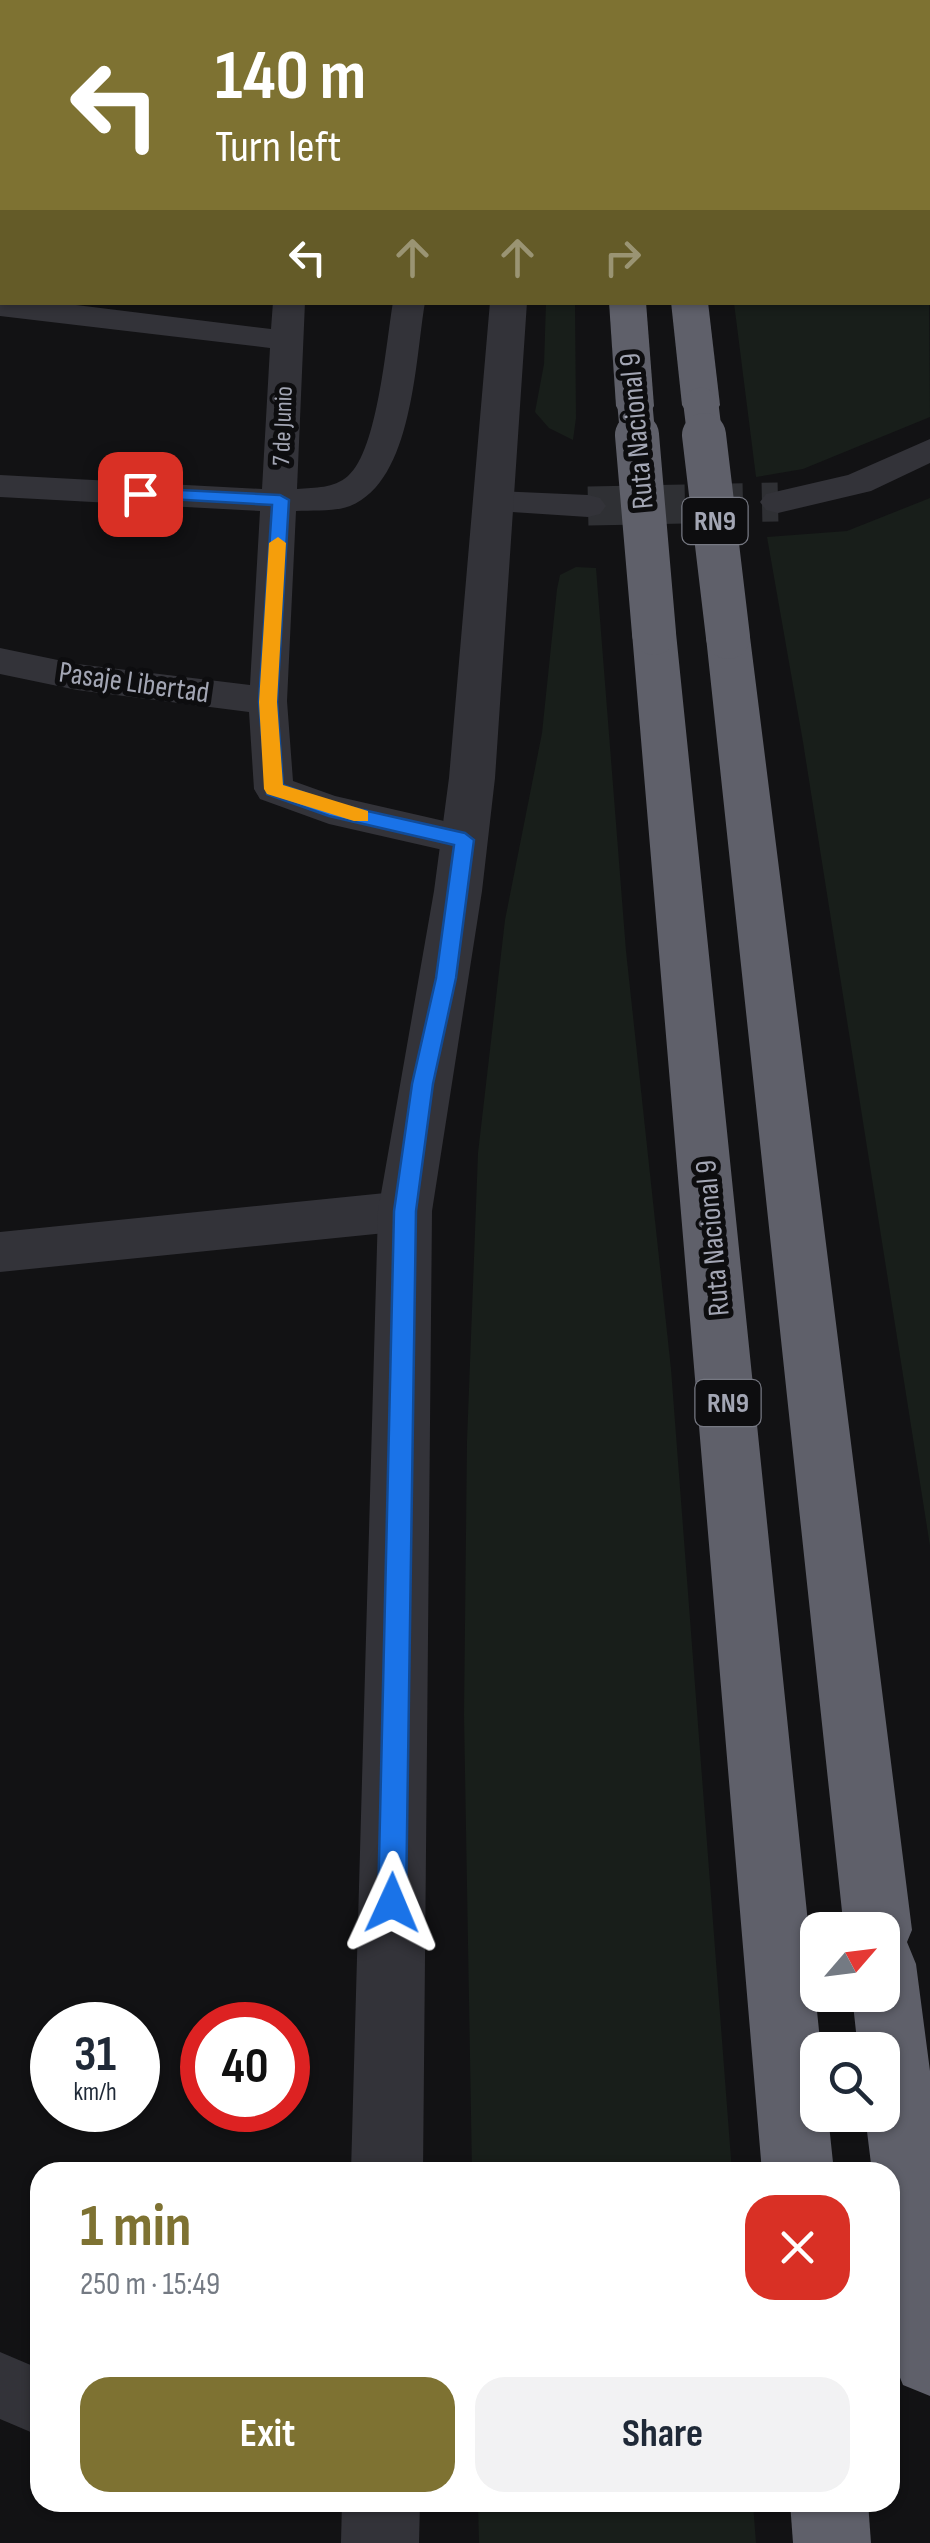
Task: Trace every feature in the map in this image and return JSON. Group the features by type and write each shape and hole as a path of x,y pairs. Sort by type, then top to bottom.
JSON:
{"highway":[{"name":"Ruta Nacional 9","path":"627,305 654,633 797,2162"},
{"name":"RN9","path":"689,305 876,1912"},
{"path":"888,2012 930,2358"},
{"path":"830,2512 832,2543"}],"street":[{"name":"7 de Junio","path":"288,305 268,702 274,789 329,809 465,840"},
{"path":"0,486 280,500 340,497 366,480 385,440 408,305"},
{"path":"387,2162 405,1211 422,1084 446,978 465,840 509,305"},
{"path":"0,306 286,340"},
{"path":"778,502 858,483 930,450"},
{"path":"495,502 588,506"},
{"name":"Pasaje Libertad","path":"0,661 77,677 268,702"},
{"path":"0,1252 405,1211"},
{"path":"0,2385 30,2398"},
{"path":"380,2543 381,2512"}],"shaded area":[{"path":"546,305 575,305 573,440 549,428 535,412 544,364"},
{"path":"734,305 929,305 930,417 803,469 756,477"},
{"path":"930,498 930,1546 767,537 847,531"},
{"path":"576,567 596,568 626,951 671,1369 731,2162 472,2162 464,1715 467,1441 478,1153 505,920 542,733 560,575"},
{"path":"478,2512 754,2512 756,2543 479,2543"}],"tunnel":[{"path":"588,506 778,502"}],"slow traffic":[{"path":"278,543 268,702 268,751 274,789 361,816"}],"route":[{"path":"140,494 280,500 268,702 268,751 274,789 329,809 465,840 446,978 422,1084 405,1211 392,1903"}]}
